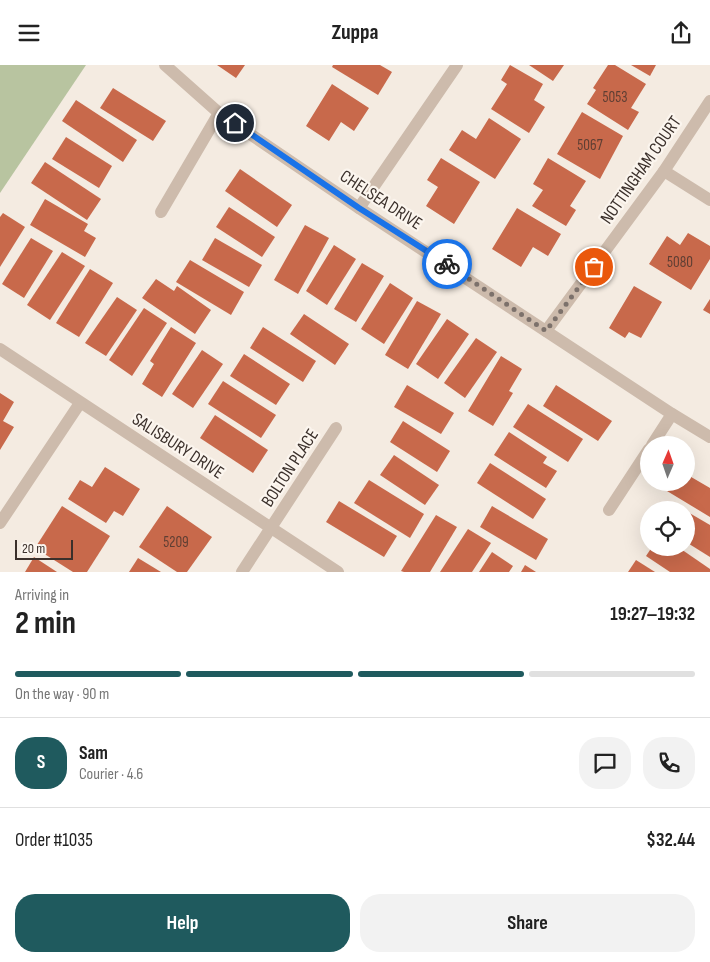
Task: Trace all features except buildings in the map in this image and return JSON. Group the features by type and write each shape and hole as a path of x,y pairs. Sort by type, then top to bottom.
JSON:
{"street":[{"name":"CHELSEA DRIVE","path":"164,65 219,113 359,208 672,414 710,437"},
{"path":"359,208 457,65"},
{"name":"NOTTINGHAM COURT","path":"546,331 664,171 710,101"},
{"path":"161,212 219,113"},
{"path":"664,171 710,200"},
{"name":"SALISBURY DRIVE","path":"0,349 338,572"},
{"path":"0,523 80,403"},
{"path":"658,436 672,414"},
{"name":"BOLTON PLACE","path":"242,572 336,428"},
{"path":"609,510 640,463"}],"green space":[{"path":"0,65 86,65 0,193"}],"way so far":[{"path":"447,264 546,331 594,267"}],"route":[{"path":"235,123 359,208 447,264"}]}
